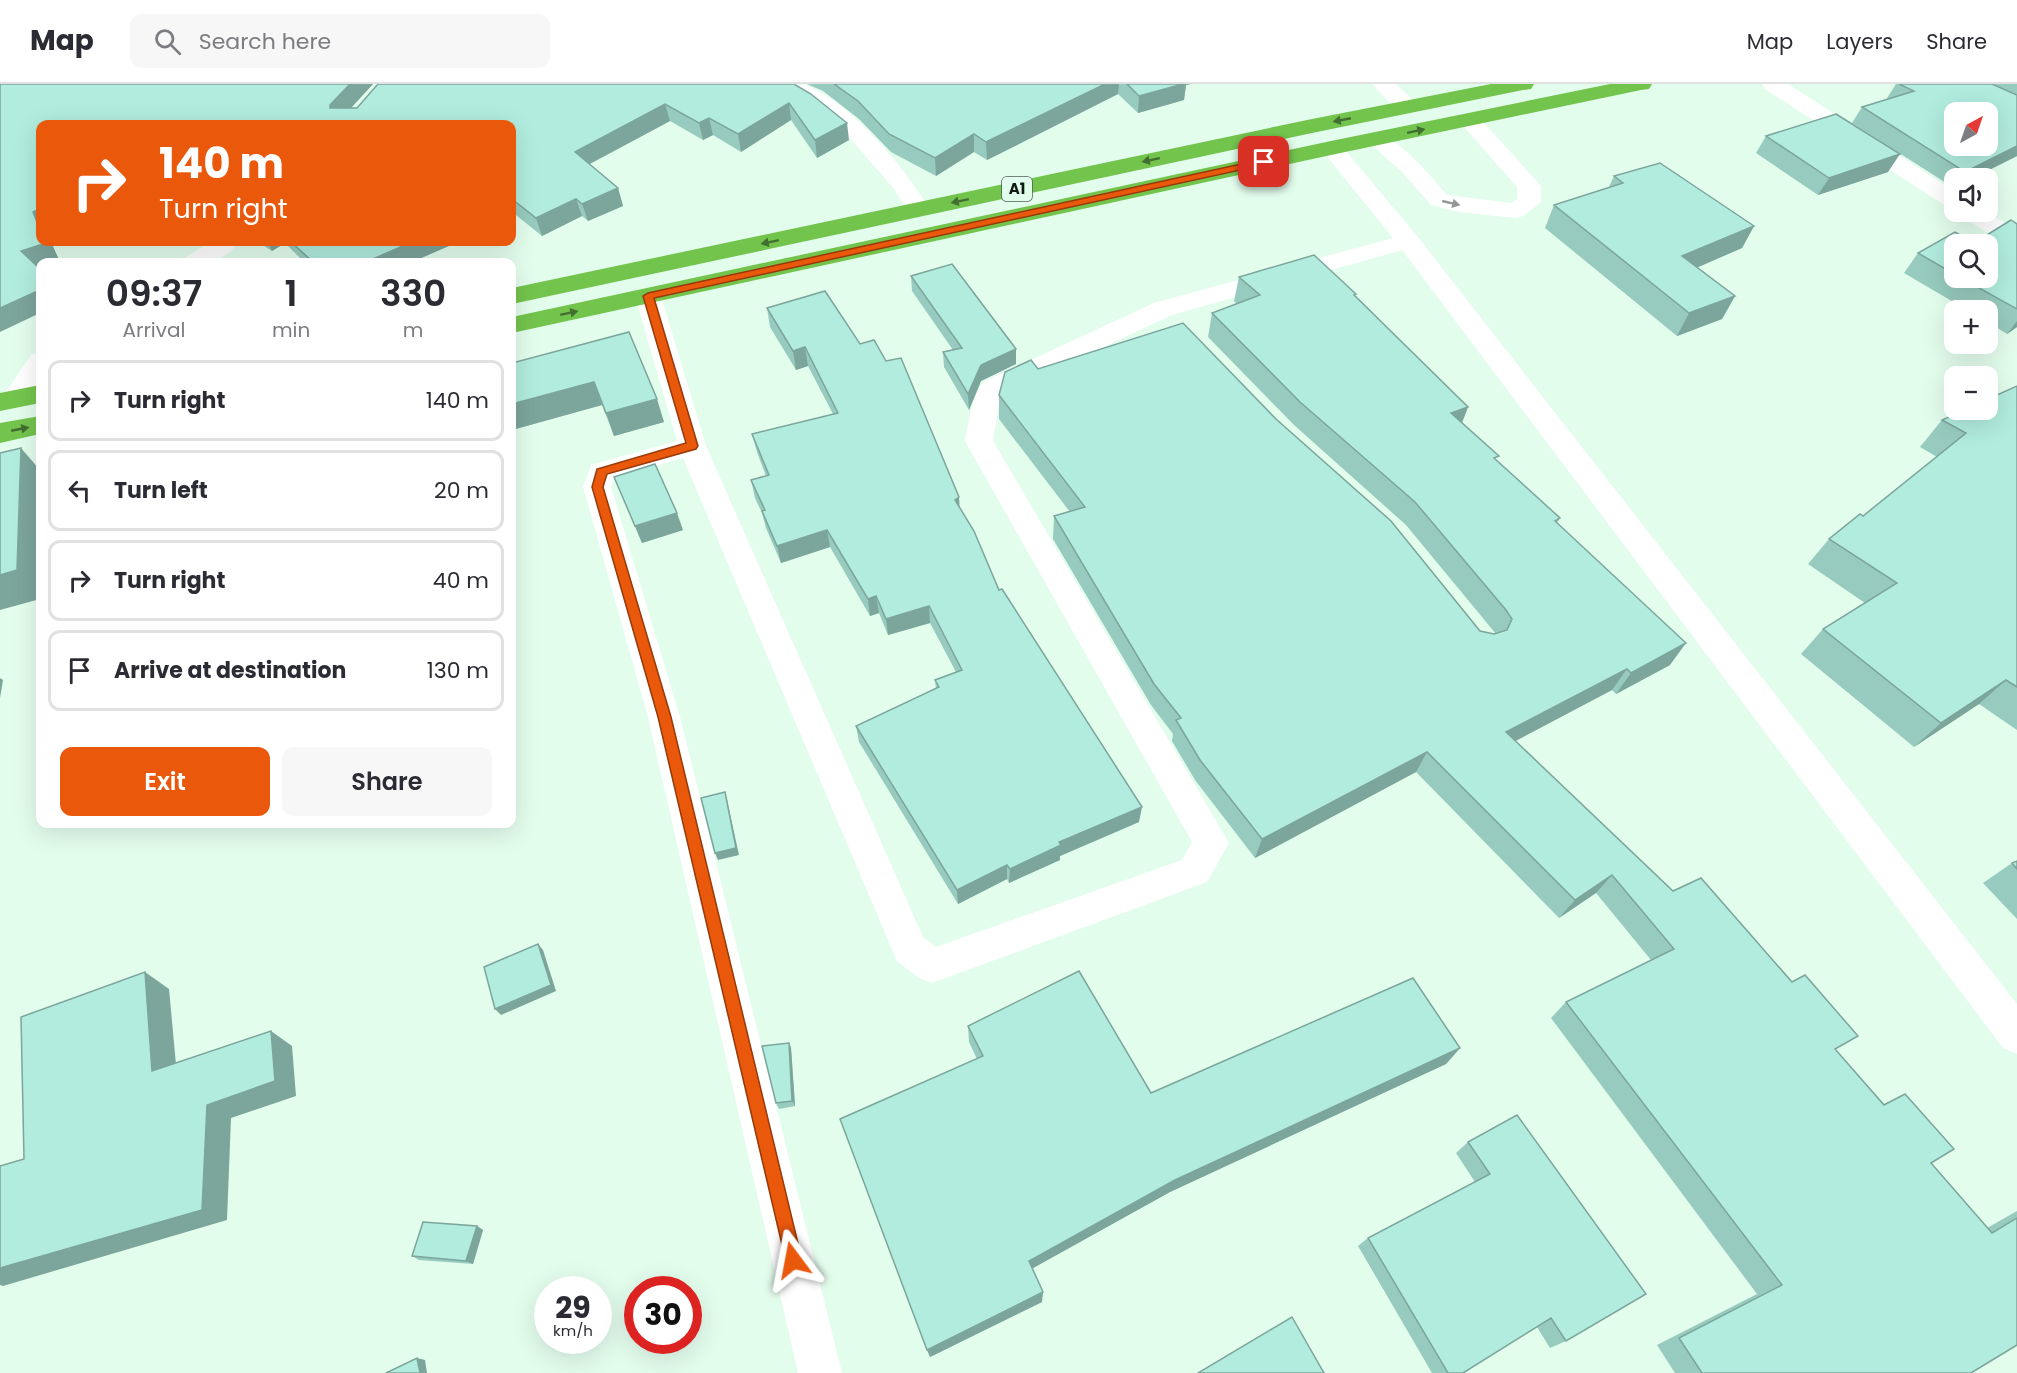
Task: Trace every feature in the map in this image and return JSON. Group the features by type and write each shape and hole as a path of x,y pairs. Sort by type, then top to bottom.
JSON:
{"highway":[{"name":"A1","path":"516,295 1523,84"},
{"name":"A1","path":"516,324 1331,148 1641,84"},
{"path":"0,433 36,426"}],"street":[{"path":"787,84 823,104 857,132 904,186 918,210"},
{"path":"1384,84 1409,107"},
{"path":"1773,84 1944,195"},
{"path":"1376,139 1411,168 1438,200 1459,205 1515,211 1528,201 1529,186 1469,120"},
{"path":"1331,148 1408,242 2017,1035"},
{"path":"1986,222 2017,242"},
{"path":"648,296 692,446 910,949 932,966 1194,871 1211,843 979,441 984,404 992,388 1163,309 1408,242"},
{"path":"201,258 221,246"},
{"path":"1163,309 1187,334"},
{"path":"19,398 36,368"},
{"path":"692,446 601,472 597,487 664,717 820,1373"}],"building":[{"path":"0,84 350,84 330,105 330,108 357,108 378,84 794,84 811,94 847,123 815,140 789,103 738,134 709,118 699,123 665,104 575,152 618,188 582,204 576,199 536,218 516,202 516,120 36,120 36,211 33,212 36,220 37,246 21,251 36,265 36,292 0,308"},
{"path":"834,84 1105,84 986,142 974,134 935,158 889,134 858,101"},
{"path":"1127,84 1183,84 1139,96"},
{"path":"1899,84 1992,84 2017,95 2017,146 1998,156 1998,102 1944,102 1944,156 1997,156 1973,168 1959,168 1862,107 1914,91"},
{"path":"1836,114 1900,154 1829,178 1766,136"},
{"path":"1660,163 1754,226 1682,256 1735,296 1689,313 1554,205 1623,183 1614,176"},
{"path":"2011,220 2017,224 2017,309 1979,288 1998,288 1998,234 1988,234"},
{"path":"1944,238 1944,268 1918,253"},
{"path":"295,246 403,246 375,258 309,258"},
{"path":"1314,255 1468,407 1451,413 1499,456 1494,458 1560,518 1555,521 1686,643 1631,673 1627,669 1506,732 1673,891 1701,878 1792,982 1805,975 1858,1036 1835,1049 1884,1105 1905,1094 1954,1149 1931,1163 1992,1233 2017,1218 2017,1345 1971,1373 1702,1373 1679,1338 1782,1285 1566,1002 1674,949 1612,875 1575,900 1427,752 1262,839 1200,760 1176,720 1181,718 1154,684 1054,516 1085,507 999,395 1005,372 1031,360 1038,369 1183,323 1276,419 1391,521 1480,631 1494,634 1507,630 1512,619 1506,610 1415,502 1300,402 1212,313 1260,295 1239,277"},
{"path":"952,264 1016,349 981,365 968,394 943,352 962,348 911,276"},
{"path":"825,291 860,344 874,340 886,361 901,358 959,497 955,500 974,531 999,590 1002,589 1142,807 1059,842 1061,845 1010,869 1007,865 957,890 856,726 939,687 935,680 962,670 929,606 886,619 876,596 868,599 827,530 777,546 762,511 765,510 751,480 769,475 752,434 838,413 805,347 793,351 767,308"},
{"path":"629,332 657,399 606,413 594,382 516,403 516,362"},
{"path":"2017,386 2017,687 2006,680 1941,723 1823,629 1897,583 1829,539 1860,514 1863,516 1966,433 1942,420 1998,420 1998,395"},
{"path":"21,448 17,570 0,575 0,453"},
{"path":"655,464 677,513 635,526 614,477"},
{"path":"725,792 736,848 715,853 701,798"},
{"path":"538,944 551,985 495,1009 484,967"},
{"path":"1079,971 1151,1093 1413,978 1460,1048 1175,1180 1029,1261 1043,1292 927,1350 840,1119 983,1056 968,1026"},
{"path":"145,972 152,1071 271,1031 275,1081 207,1105 202,1210 0,1268 0,1166 24,1159 21,1017"},
{"path":"789,1043 792,1101 776,1103 762,1046"},
{"path":"1517,1115 1646,1294 1566,1341 1551,1318 1463,1373 1448,1373 1368,1238 1490,1174 1468,1142"},
{"path":"423,1222 477,1226 466,1261 412,1256"},
{"path":"1292,1317 1324,1373 1198,1373"},
{"path":"417,1358 420,1373 386,1373"}],"route":[{"path":"793,1260 664,717 597,487 601,472 692,446 648,296 1264,162"}]}
